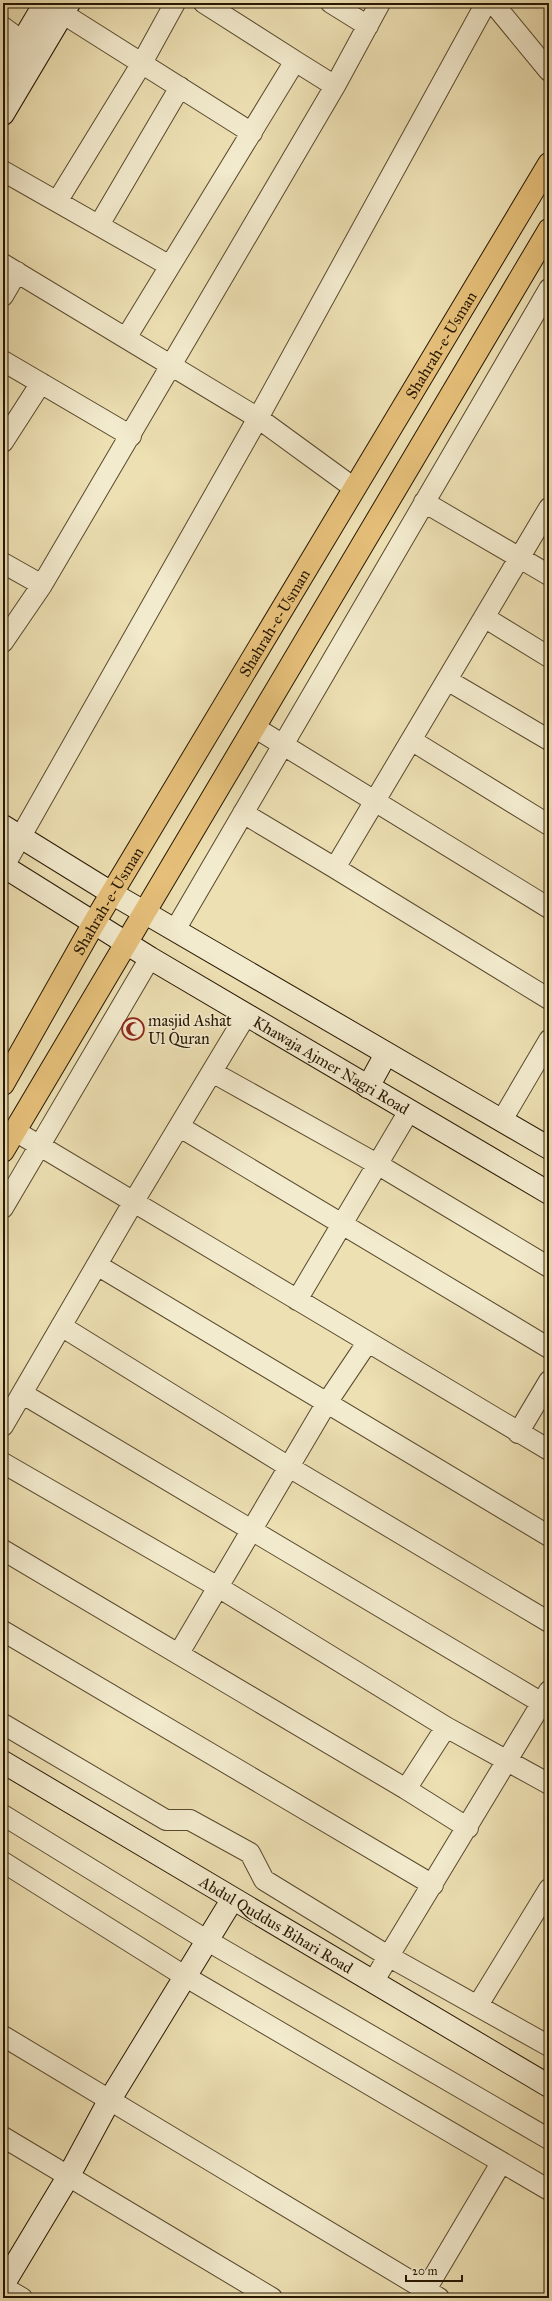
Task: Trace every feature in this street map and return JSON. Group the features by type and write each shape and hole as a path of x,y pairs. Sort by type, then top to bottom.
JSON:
{"main road":[{"path":"3,74 22,41 59,6"},
{"path":"3,114 59,6"},
{"name":"Shahrah-e-Usman","path":"3,1084 94,923 113,894 354,488 549,164"},
{"path":"3,1150 146,913 254,727 549,230"},
{"path":"3,826 113,894 549,1148"},
{"name":"Khawaja Ajmer Nagri Road","path":"4,866 150,958 549,1193"},
{"path":"368,1087 386,1054"},
{"name":"Abdul Quddus Bihari Road","path":"3,1762 232,1900 549,2086"},
{"path":"3,2286 68,2177 109,2101 232,1900"}],"street":[{"path":"58,200 142,63 175,3"},
{"path":"204,3 335,86"},
{"path":"331,3 368,26"},
{"path":"3,642 42,586 131,436 335,86 380,3"},
{"path":"4,866 22,837 258,418 486,3"},
{"path":"493,3 549,71"},
{"path":"59,6 142,63 252,133"},
{"path":"3,27 22,41"},
{"path":"126,338 296,61"},
{"path":"99,225 180,87"},
{"path":"3,171 58,200 170,266"},
{"path":"3,296 10,268 258,418 354,488"},
{"path":"175,930 549,288"},
{"path":"3,361 131,436"},
{"path":"3,442 41,383"},
{"path":"424,502 549,575"},
{"path":"335,868 549,508"},
{"path":"3,563 42,586"},
{"path":"484,617 549,657"},
{"path":"447,680 549,740"},
{"path":"254,727 376,800 549,908"},
{"path":"411,740 549,825"},
{"path":"243,813 549,999"},
{"path":"3,1208 150,958"},
{"path":"3,1426 134,1201 180,1127 246,1015"},
{"path":"502,1120 549,1040"},
{"path":"212,1072 377,1164 549,1267"},
{"path":"297,1300 409,1111"},
{"path":"180,1127 549,1348"},
{"path":"15,1131 41,1144 367,1343 549,1450"},
{"path":"97,1265 326,1404 549,1536"},
{"path":"61,1326 289,1467 549,1622"},
{"path":"179,1653 326,1404 367,1343"},
{"path":"518,1433 549,1381"},
{"path":"23,1394 252,1529 545,1697 468,1828 373,1982"},
{"path":"3,1463 218,1587 446,1726 549,1784"},
{"path":"3,1550 179,1653 406,1789 468,1828"},
{"path":"3,1631 433,1885"},
{"path":"3,1724 166,1820 190,1820 250,1854 264,1880 388,1956 549,2046"},
{"path":"406,1789 446,1726"},
{"path":"3,1815 208,1941 549,2139"},
{"path":"3,1862 186,1977 549,2190"},
{"path":"478,2005 549,1890"},
{"path":"3,2036 428,2295 501,2163"},
{"path":"3,2137 272,2298"},
{"path":"3,2286 22,2298"}],"place":[{"name":"masjid Ashat Ul Quran","path":"133,1029"}]}
